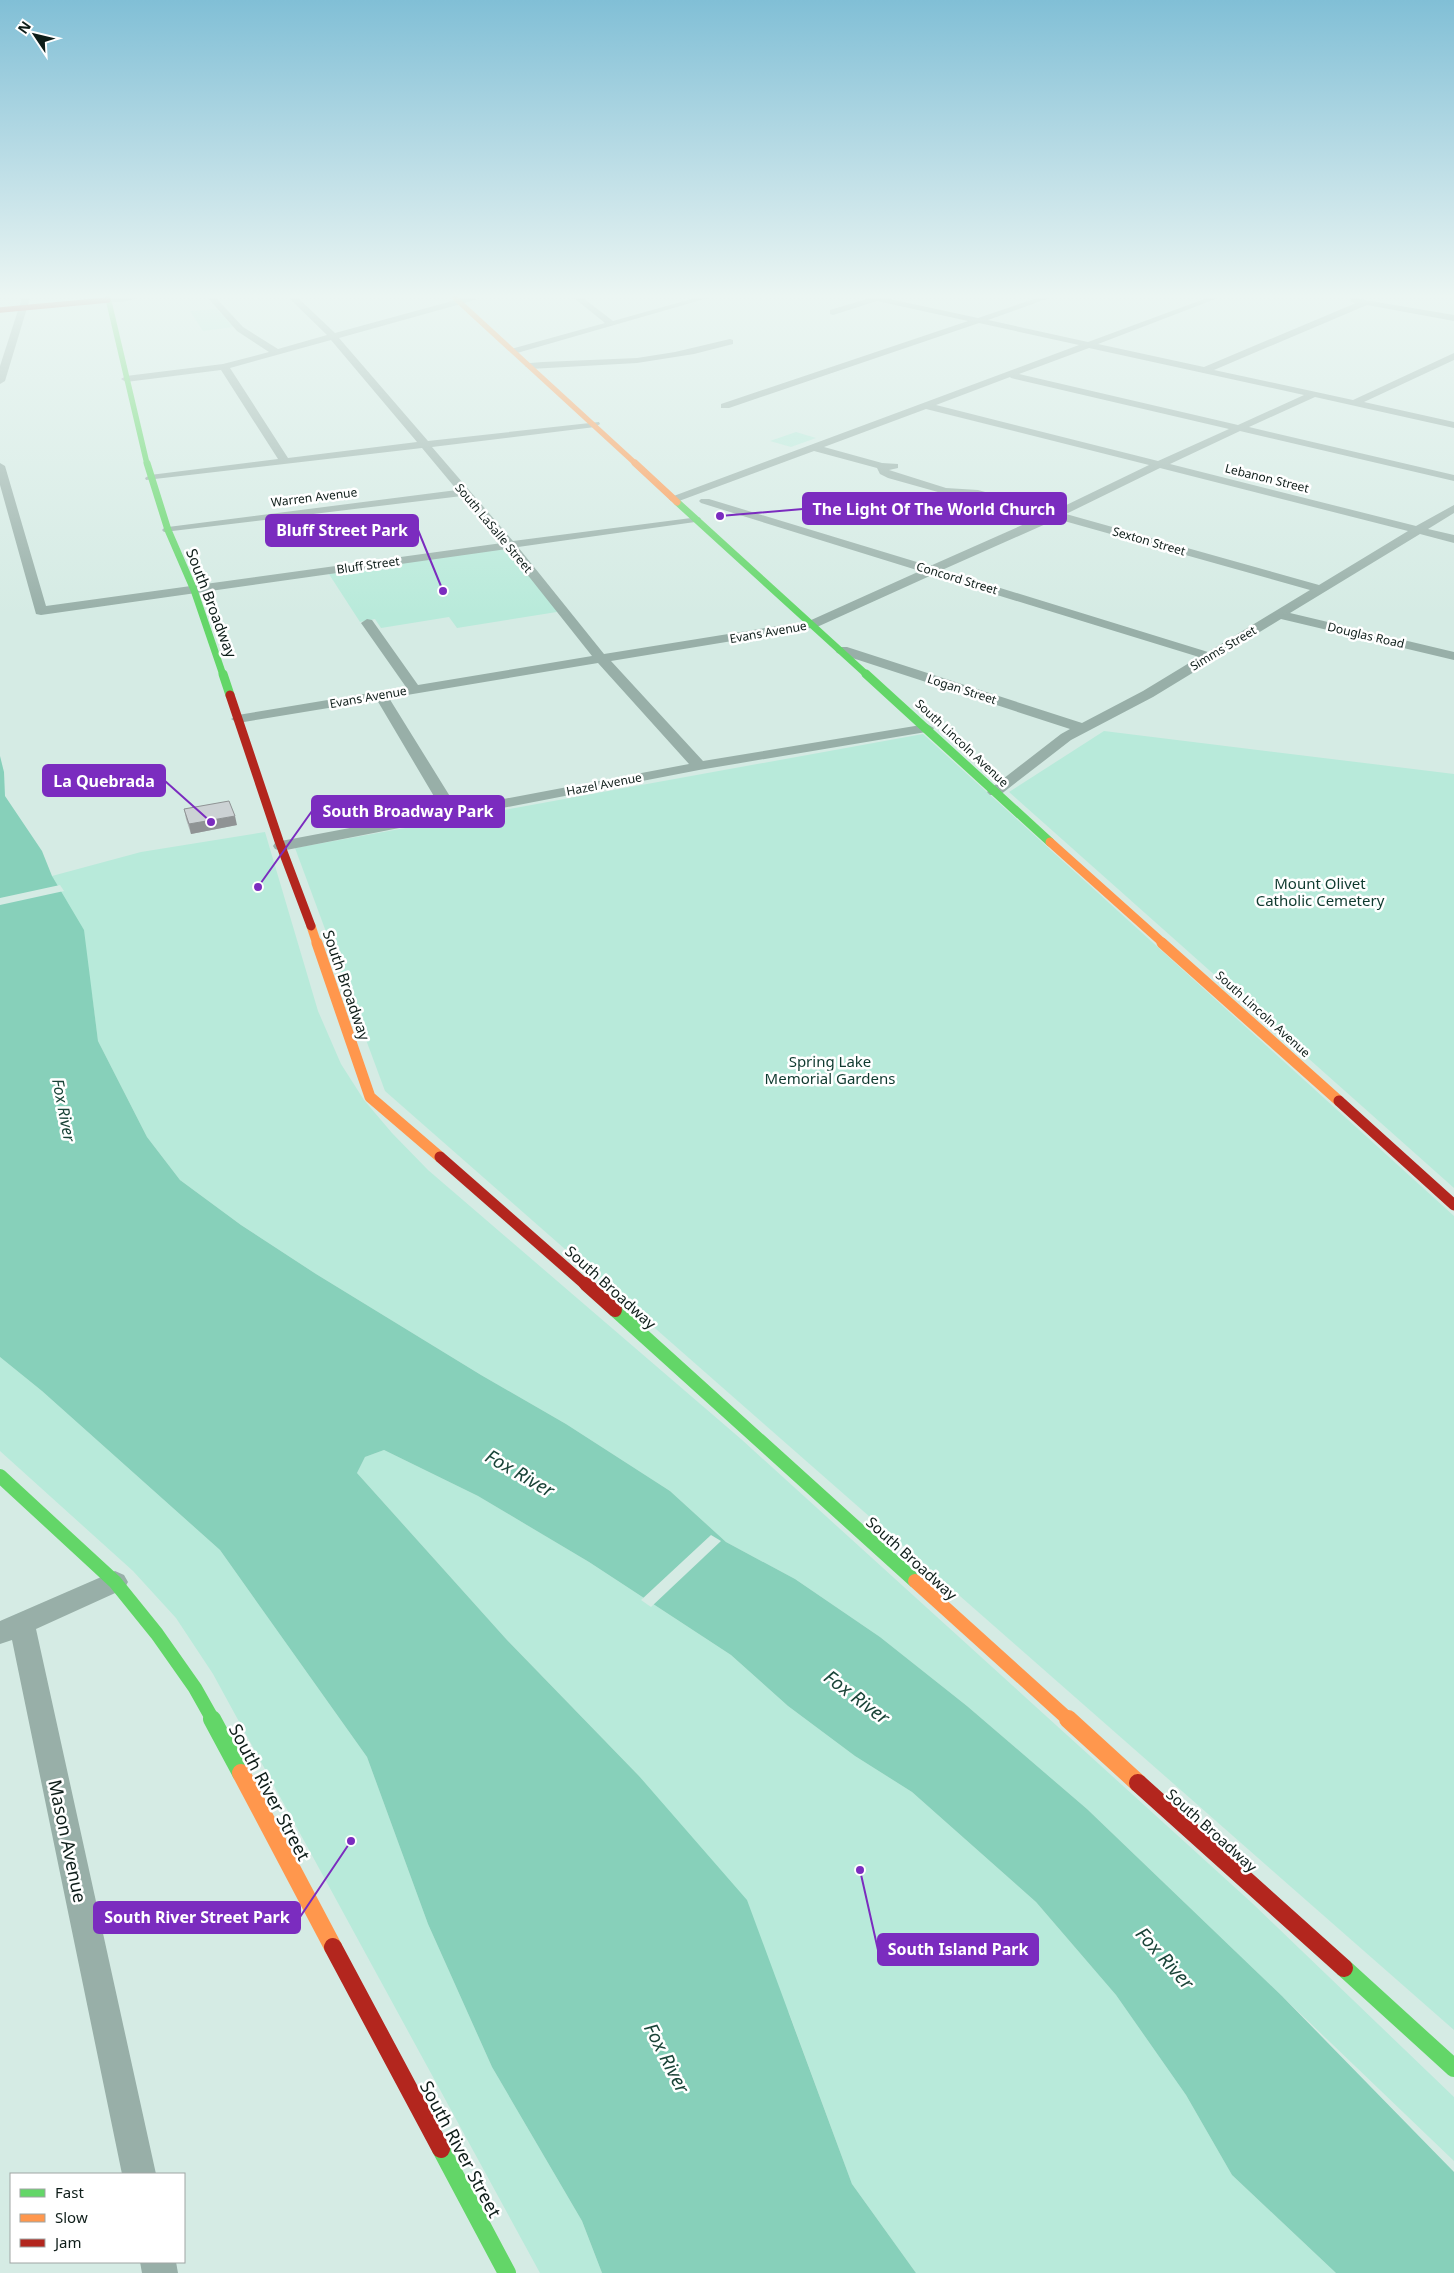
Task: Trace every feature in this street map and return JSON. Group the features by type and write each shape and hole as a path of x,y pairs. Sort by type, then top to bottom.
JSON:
{"street":[{"name":"South Broadway","path":"133,404 147,458 150,478 168,530 194,590 281,846 370,1097 555,1256 1454,2068"},
{"path":"248,404 285,462"},
{"name":"South LaSalle Street","path":"390,404 509,544 601,659 696,763"},
{"name":"South Lincoln Avenue","path":"573,404 695,519 842,650 995,792 1454,1204"},
{"path":"725,406 731,404"},
{"path":"675,499 932,404"},
{"path":"1140,404 1454,478"},
{"name":"Evans Avenue","path":"238,719 812,624 1055,515 1158,464 1292,404"},
{"path":"1360,404 1454,424"},
{"name":"Lebanon Street","path":"927,406 1454,539"},
{"path":"150,478 595,424"},
{"name":"Sexton Street","path":"816,448 882,466 909,468"},
{"name":"Bluff Street","path":"0,466 41,611 695,519"},
{"name":"Sexton Street","path":"882,466 884,472 901,479 945,491 978,493 1321,589"},
{"name":"Sexton Street","path":"956,481 975,488 978,493"},
{"name":"Warren Avenue","path":"168,530 464,492"},
{"name":"Concord Street","path":"705,501 1208,656"},
{"name":"Simms Street","path":"995,792 1066,737 1148,694 1454,508"},
{"name":"Douglas Road","path":"1278,614 1454,656"},
{"path":"367,623 414,689"},
{"name":"Logan Street","path":"842,650 1082,728"},
{"path":"381,696 443,798"},
{"name":"Hazel Avenue","path":"281,846 696,763 927,728"},
{"name":"South River Street","path":"0,1476 115,1582 157,1634 195,1688 507,2273"},
{"path":"11,1629 115,1582"},
{"name":"Mason Avenue","path":"11,1629 139,2173"}],"green space":[{"path":"796,432 816,438 791,447 770,441"},
{"path":"509,544 563,611 457,628 449,617 381,628 375,619 360,622 327,571"},
{"name":"Mount Olivet Catholic Cemetery","path":"1104,731 1454,774 1454,1188 1009,792"},
{"name":"Spring Lake Memorial Gardens","path":"923,734 1454,1216 1454,2030 385,1091 295,848"},
{"path":"265,832 318,1011 341,1064 364,1100 392,1133 428,1170 741,1439 1252,1903 1454,2097 1454,2161 1087,1809 967,1706 880,1637 795,1579 726,1542 670,1491 566,1424 481,1375 316,1274 241,1225 180,1180 147,1137 98,1041 92,995 52,876 141,852"},
{"path":"0,1357 42,1391 220,1550 367,1757 428,1924 492,2067 582,2221 602,2273 540,2273 213,1674 176,1618 133,1571 0,1451"},
{"path":"384,1450 478,1496 589,1562 731,1655 788,1706 855,1756 912,1792 1036,1902 1116,1995 1186,2095 1232,2175 1336,2273 916,2273 852,2184 789,2013 639,1776 507,1640 357,1473 365,1457"}],"water":[{"name":"Fox River","path":"0,756 4,772 5,796 42,851 52,876 84,930 98,1041 147,1137 180,1180 241,1225 316,1274 481,1375 566,1424 670,1491 726,1542 795,1579 880,1637 967,1706 1087,1809 1282,1996 1454,2172 1454,2273 1336,2273 1232,2175 1186,2095 1116,1995 1036,1902 912,1792 855,1756 788,1706 731,1655 589,1562 478,1496 384,1450 365,1457 357,1473 507,1640 639,1776 747,1900 852,2184 916,2273 602,2273 582,2221 492,2067 428,1924 367,1757 220,1550 42,1391 0,1357"}],"pier":[{"path":"60,885 64,891 0,905 0,898"},
{"path":"711,1535 721,1541 651,1607 641,1600"}],"building":[{"path":"229,801 235,816 189,824 184,809"}],"traffic: fast":[{"path":"133,404 150,478 168,530 194,590 230,695"},
{"path":"677,502 1050,842"},
{"path":"615,1310 915,1581"},
{"path":"0,1476 115,1582 157,1634 195,1688 241,1773"},
{"path":"1344,1968 1454,2068"},
{"path":"441,2149 507,2273"}],"traffic: slow":[{"path":"570,404 677,502"},
{"path":"1050,842 1339,1101"},
{"path":"311,926 370,1097 440,1157"},
{"path":"915,1581 1138,1783"},
{"path":"241,1773 333,1947"}],"traffic: jam":[{"path":"230,695 279,841 311,926"},
{"path":"1339,1101 1454,1205"},
{"path":"440,1157 615,1310"},
{"path":"1138,1783 1344,1968"},
{"path":"333,1947 441,2149"}],"place":[{"name":"The Light Of The World Church","path":"720,516"},
{"name":"Bluff Street Park","path":"443,591"},
{"name":"La Quebrada","path":"211,822"},
{"name":"South Broadway Park","path":"258,887"},
{"name":"South River Street Park","path":"351,1841"},
{"name":"South Island Park","path":"860,1870"}]}
